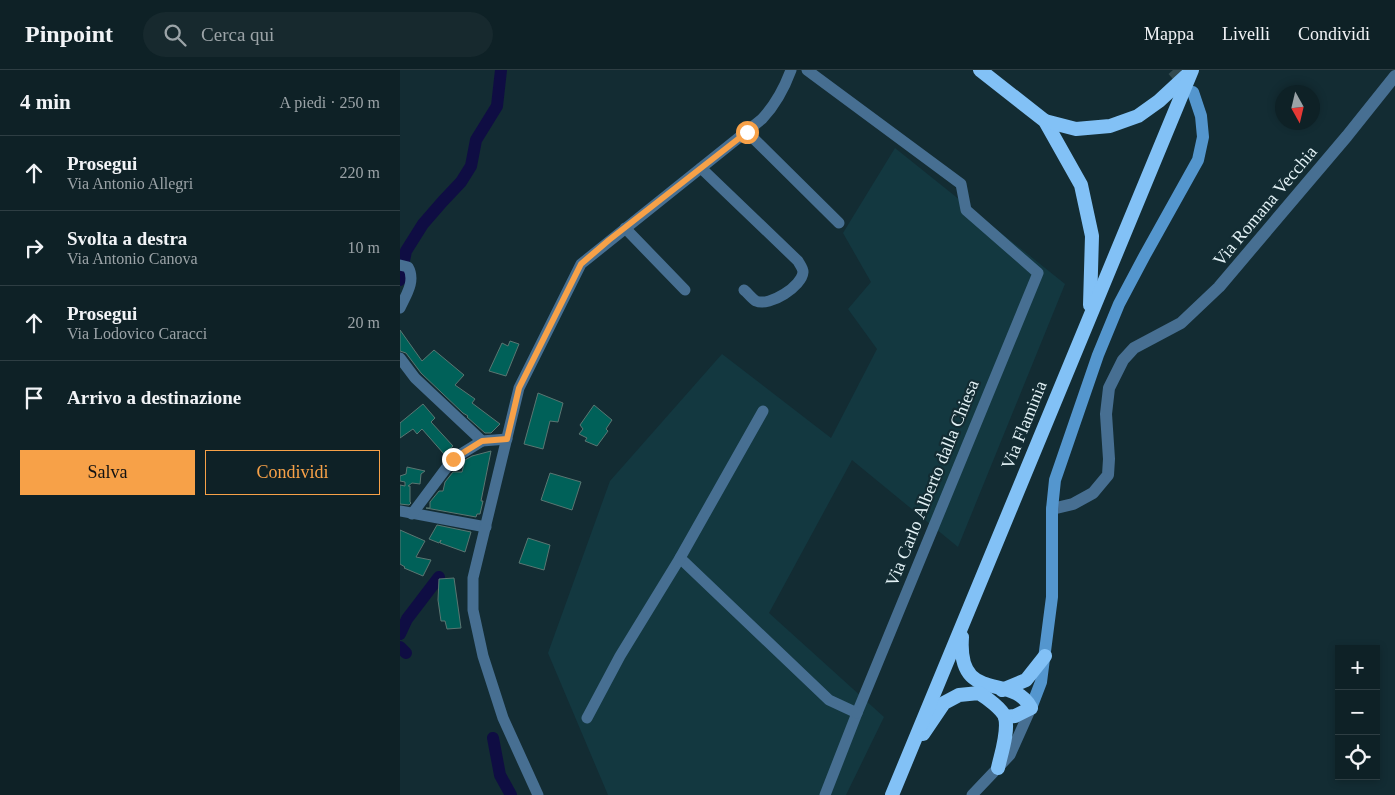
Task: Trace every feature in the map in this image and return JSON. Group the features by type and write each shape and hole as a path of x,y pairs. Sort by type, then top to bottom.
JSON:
{"highway":[{"path":"980,70 1045,121 1081,185 1092,236 1089,316"},
{"path":"1045,121 1076,129 1110,126 1138,116 1159,101 1191,71"},
{"name":"Via Flaminia","path":"892,795 1191,71"},
{"path":"963,624 961,654 968,671 977,682 1002,690 1016,692 1027,700 1032,708 1014,716 1005,717"},
{"path":"1002,690 1026,680 1045,656"},
{"path":"912,746 929,728 944,703 959,695 979,693 991,701 1005,717 1005,738 998,768"}],"main road":[{"path":"1032,708 1041,682 1052,596 1052,509 1055,480 1098,355 1120,304 1144,255 1198,160 1203,137 1201,116 1192,92"}],"street":[{"path":"538,795 503,718 483,656 473,610 473,578 519,388 581,264 747,132 772,108 791,70"},
{"name":"Via Carlo Alberto dalla Chiesa","path":"806,70 962,184 966,210 1038,273 856,713 825,795"},
{"name":"Via Romana Vecchia","path":"1052,509 1073,504 1093,493 1108,475 1109,459 1106,414 1108,388 1122,360 1134,348 1181,323 1219,286 1347,136 1395,76"},
{"path":"747,132 839,223"},
{"path":"701,168 798,261 803,269 799,280 779,298 767,302 756,301 744,290"},
{"path":"624,228 685,290"},
{"path":"400,308 411,283 412,273 404,266"},
{"path":"400,358 415,378 482,441"},
{"path":"587,718 620,656 680,558 763,410"},
{"path":"412,514 453,459 482,441 507,439"},
{"path":"400,511 486,526"},
{"path":"680,558 829,700 856,713"},
{"path":"972,795 1010,755 1032,708"}],"shaded area":[{"path":"895,148 1065,284 958,547 852,460 769,613 884,717 846,795 608,795 548,653 610,481 722,354 831,438 877,349 848,309 871,282 843,233"}],"building":[{"path":"400,330 422,361 434,350 464,375 455,385 475,399 472,403 500,424 491,433 485,433 467,417 421,373 406,353 400,351"},
{"path":"510,341 519,344 506,376 489,371 502,343 508,346"},
{"path":"538,393 563,403 558,422 550,421 543,449 524,444"},
{"path":"423,404 435,418 431,422 453,446 444,454 422,429 417,434 413,429 400,438 400,423"},
{"path":"594,405 612,420 606,429 608,431 597,446 585,441 587,438 579,434 583,429 580,425"},
{"path":"491,451 480,514 477,514 476,517 426,508 430,508 430,502 439,491 443,491 445,482 453,472 462,472 465,460"},
{"path":"407,467 425,471 421,474 420,484 412,483 408,486 410,486 411,503 409,505 400,504 400,485 405,486 405,482 400,481 400,476 406,474"},
{"path":"550,473 581,482 572,510 541,500"},
{"path":"437,525 471,532 465,552 440,543 441,540 439,543 429,539"},
{"path":"400,530 425,541 416,557 431,560 423,576 404,568 400,564"},
{"path":"528,538 550,545 544,570 519,563"},
{"path":"454,578 461,628 447,629 445,621 441,621 438,600 439,579"}],"waterway":[{"path":"400,280 406,251 423,224 461,182 471,166 476,140 497,106 501,70"},
{"path":"400,634 407,619 439,577"},
{"path":"400,647 406,653"},
{"path":"493,738 500,775 511,795"}],"tunnel":[{"path":"1173,70 1187,86"}],"route":[{"path":"453,459 482,441 507,439 519,388 581,264 747,132"}]}
